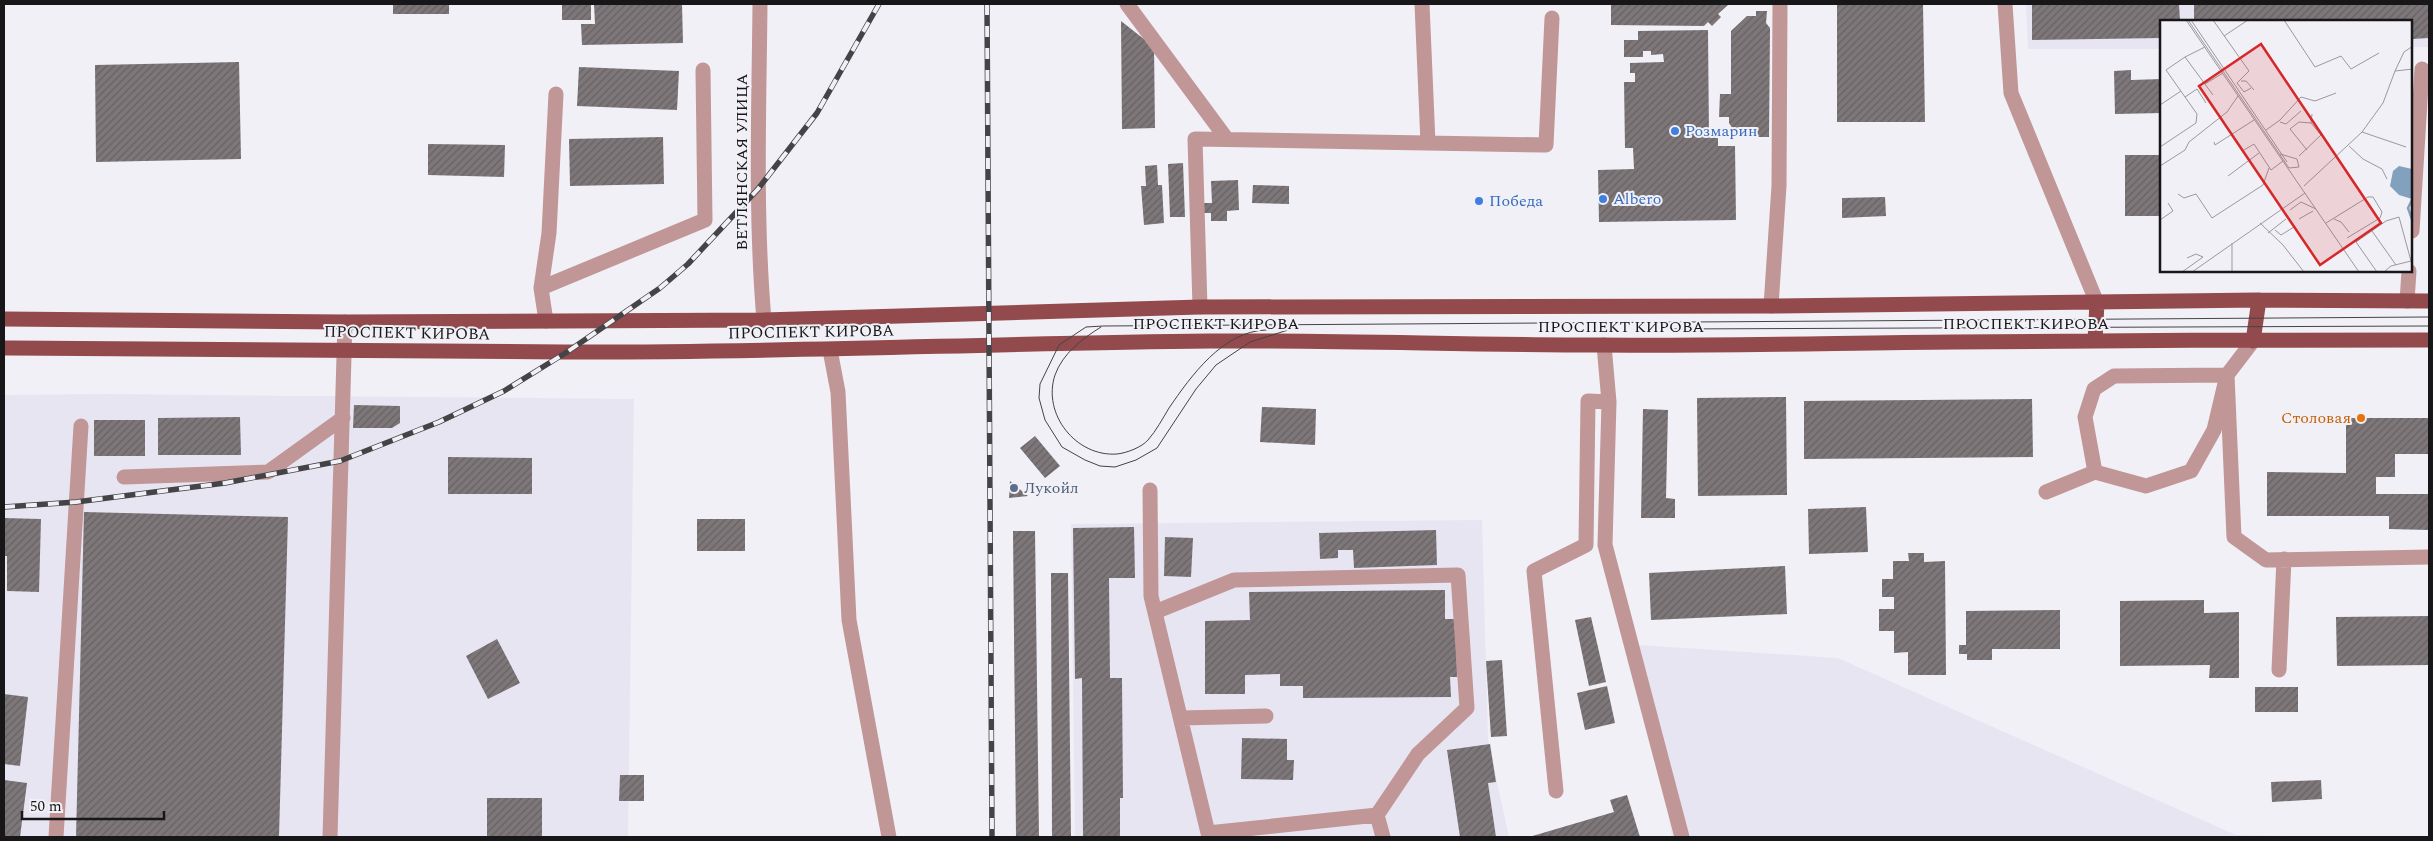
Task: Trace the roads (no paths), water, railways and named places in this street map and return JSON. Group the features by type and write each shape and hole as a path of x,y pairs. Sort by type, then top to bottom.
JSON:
{"main road":[{"name":"ПРОСПЕКТ КИРОВА","path":"4,319 345,322 764,320 1200,307 1770,306 2259,300 2429,301"},
{"path":"2254,341 2259,300"},
{"path":"2095,340 2097,303"},
{"name":"ПРОСПЕКТ КИРОВА","path":"4,348 567,352 830,350 990,347 1076,342 1228,341 1604,345 2095,340 2429,340"}],"street":[{"name":"ВЕТЛЯНСКАЯ УЛИЦА","path":"760,4 758,189 760,282 764,320"},
{"path":"1127,4 1226,138"},
{"path":"1422,4 1428,143"},
{"path":"1770,306 1779,186 1780,4"},
{"path":"2005,4 2011,93 2097,303"},
{"path":"1200,307 1195,139 1226,138 1546,145 1552,18"},
{"path":"2413,213 2421,69"},
{"path":"541,288 705,220 703,70"},
{"path":"546,321 541,288 549,234 556,94"},
{"path":"2407,301 2409,272"},
{"path":"330,837 345,322"},
{"path":"2046,492 2095,472 2146,486 2191,471 2214,430 2227,375 2254,341"},
{"path":"1604,345 1609,402 1605,545 1682,837"},
{"path":"830,350 838,392 848,620 889,837"},
{"path":"2095,472 2085,417 2094,389 2114,376 2227,375"},
{"path":"2227,375 2234,537 2266,560 2429,556"},
{"path":"1556,791 1534,571 1586,545 1588,401 1609,402"},
{"path":"124,477 268,472 343,418"},
{"path":"56,837 81,426"},
{"path":"1150,490 1151,596 1208,833 1377,815"},
{"path":"2279,670 2284,559"},
{"path":"1155,612 1234,580 1458,575 1467,708 1418,754 1377,815 1383,837"},
{"path":"1181,718 1266,716"}],"tram line":[{"path":"1288,330 1250,342 1216,365 1196,389 1157,448 1136,460 1115,467 1100,466 1085,460 1062,447 1045,420 1039,398 1040,384 1059,345 1086,327 2429,317"},
{"path":"1671,329 2429,326"},
{"path":"1101,327 1068,353 1058,367 1052,390 1053,404 1058,418 1076,441 1102,453 1117,454 1134,449 1148,440 1187,382 1222,347 1250,332 1266,330"}],"railway":[{"path":"4,507 76,502 225,483 340,461 439,422 504,391 567,352 660,288 688,264 758,189 817,113 879,4"},
{"path":"987,4 992,837"}],"place":[{"name":"Розмарин","path":"1675,131"},
{"name":"Albero","path":"1603,199"},
{"name":"Победа","path":"1479,201"},
{"name":"Столовая","path":"2361,418"},
{"name":"Лукойл","path":"1014,488"}]}
